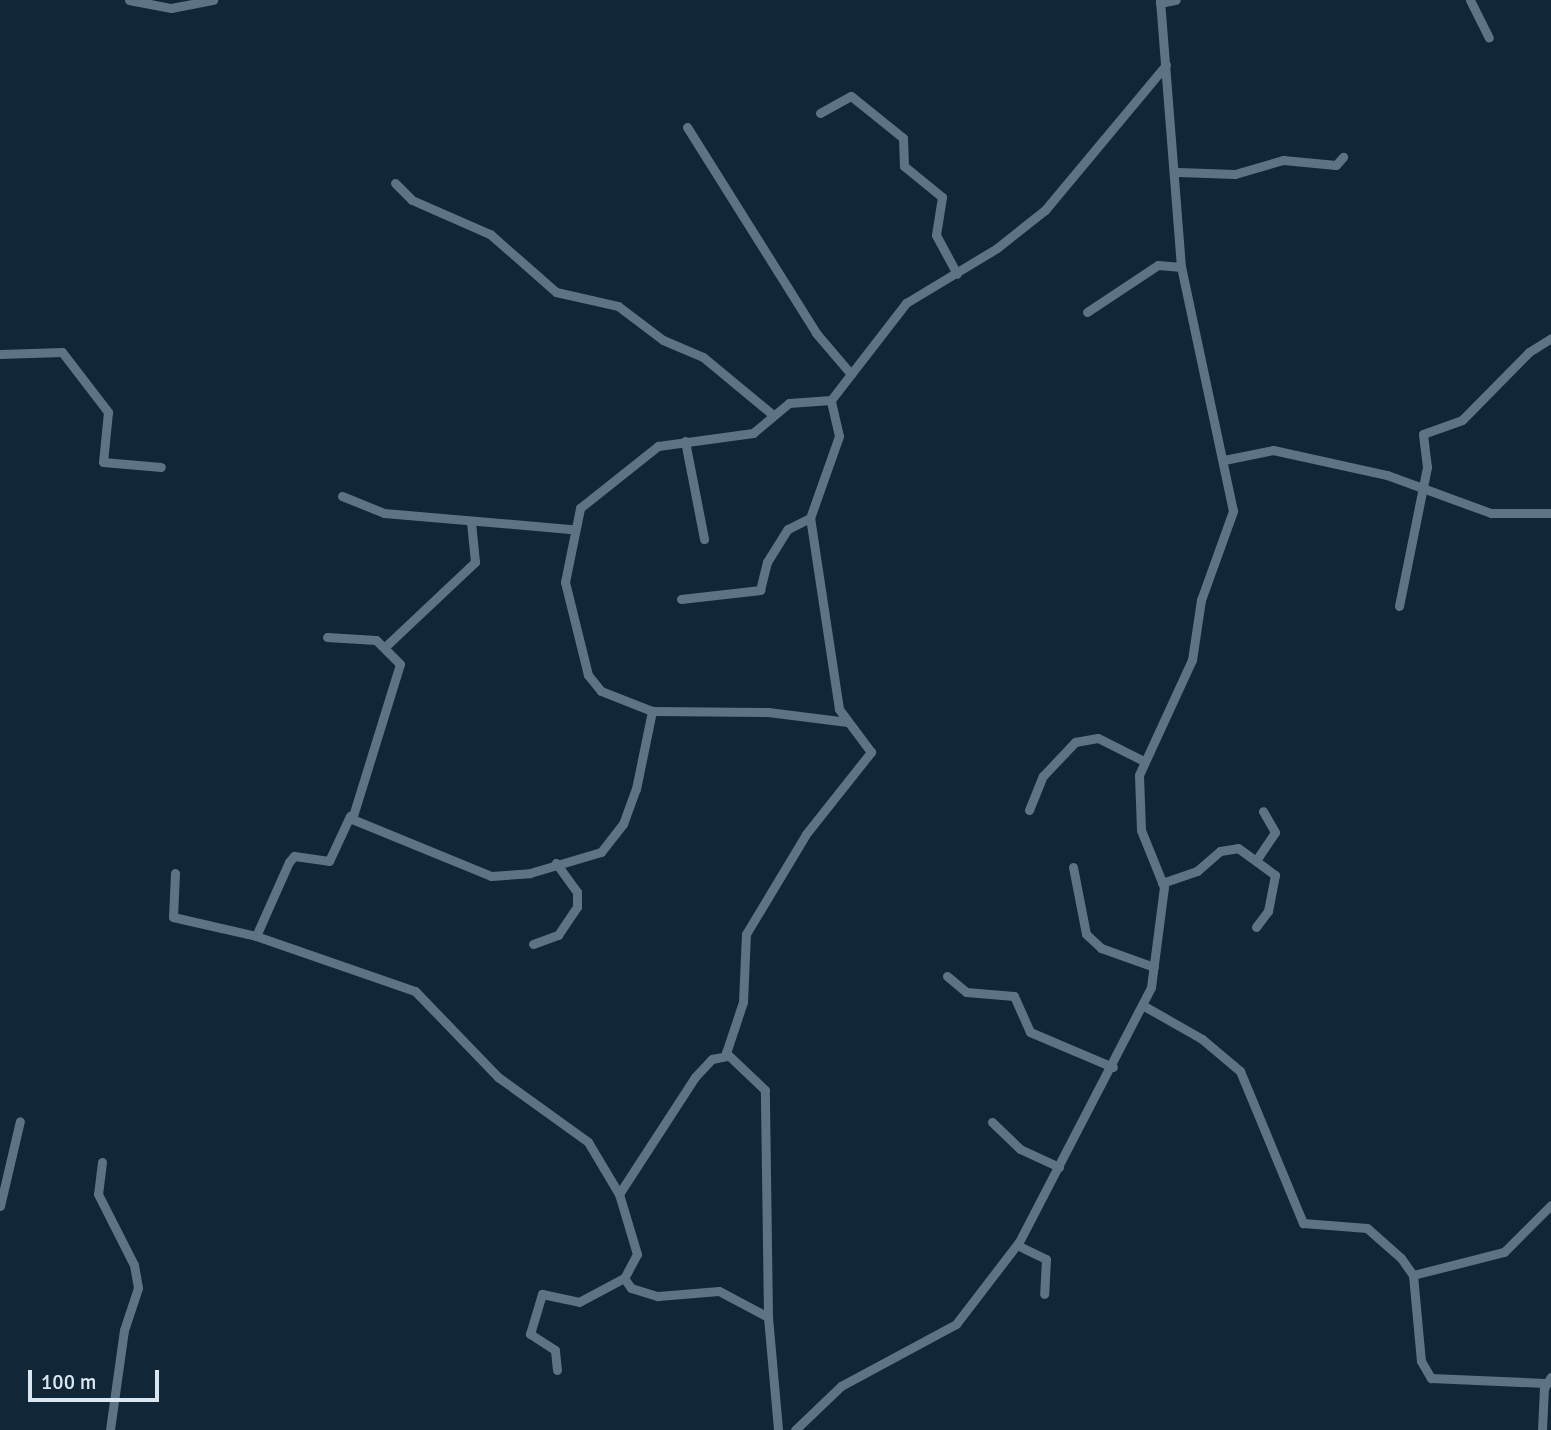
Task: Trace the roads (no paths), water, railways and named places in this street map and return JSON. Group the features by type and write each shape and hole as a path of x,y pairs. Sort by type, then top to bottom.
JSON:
{"street":[{"path":"129,0 171,8 214,0"},
{"path":"795,1430 841,1386 956,1324 1017,1245 1144,1006 1154,967 1162,883 1141,830 1142,760 1190,666 1201,600 1230,527 1224,460 1181,267 1178,172 1160,1 1176,0"},
{"path":"1470,0 1489,38"},
{"path":"846,722 768,712 652,711 601,691 588,676 565,582 572,529 580,509 651,449 753,433 772,414 789,403 831,400 906,303 957,274 1045,210 1166,65"},
{"path":"820,113 850,96 903,138 906,169 942,197 936,235 957,274"},
{"path":"687,127 794,300 851,374"},
{"path":"1178,172 1235,174 1283,160 1340,165 1343,157"},
{"path":"396,183 412,200 490,234 556,292 618,306 663,340 711,363 772,414"},
{"path":"1087,312 1158,265 1181,267"},
{"path":"1399,606 1424,489 1426,430 1462,420 1551,338"},
{"path":"0,354 62,352 108,412 103,462 161,467"},
{"path":"727,1056 743,1002 754,913 871,752 846,722 834,690 810,518 839,436 831,400"},
{"path":"685,442 704,539"},
{"path":"1224,460 1273,450 1424,489 1501,515 1551,513"},
{"path":"342,496 370,511 572,529"},
{"path":"681,599 760,590 767,562 788,529 810,518"},
{"path":"387,645 475,562 471,522"},
{"path":"256,936 294,856 330,861 350,816 400,669 387,645 363,636 327,637"},
{"path":"350,816 491,876 523,875 556,863 595,855 616,836 636,789 652,711"},
{"path":"1029,810 1043,776 1075,742 1098,738 1142,760"},
{"path":"1257,859 1275,832 1263,810"},
{"path":"1162,883 1196,871 1224,849 1257,859 1274,871 1275,880 1268,911 1256,927"},
{"path":"533,944 558,935 578,907 577,892 556,863"},
{"path":"1073,867 1086,934 1101,948 1154,967"},
{"path":"175,873 173,917 256,936 430,1000 498,1077 588,1142 620,1194 637,1254 624,1278 579,1302 542,1294 530,1334 555,1350 557,1370"},
{"path":"947,976 965,992 1014,996 1030,1032 1113,1067"},
{"path":"1144,1006 1202,1039 1240,1071 1303,1223 1367,1228 1392,1247 1413,1275 1421,1360 1431,1378 1548,1380 1542,1430"},
{"path":"620,1194 695,1077 712,1059 727,1056"},
{"path":"727,1056 765,1090 768,1317 778,1430"},
{"path":"0,1206 19,1121"},
{"path":"992,1122 1020,1149 1059,1167"},
{"path":"102,1162 98,1194 134,1265 138,1288 124,1330 110,1430"},
{"path":"1413,1275 1497,1256 1551,1205"},
{"path":"1017,1245 1046,1259 1044,1294"},
{"path":"624,1278 645,1294 719,1291 768,1317"}]}
